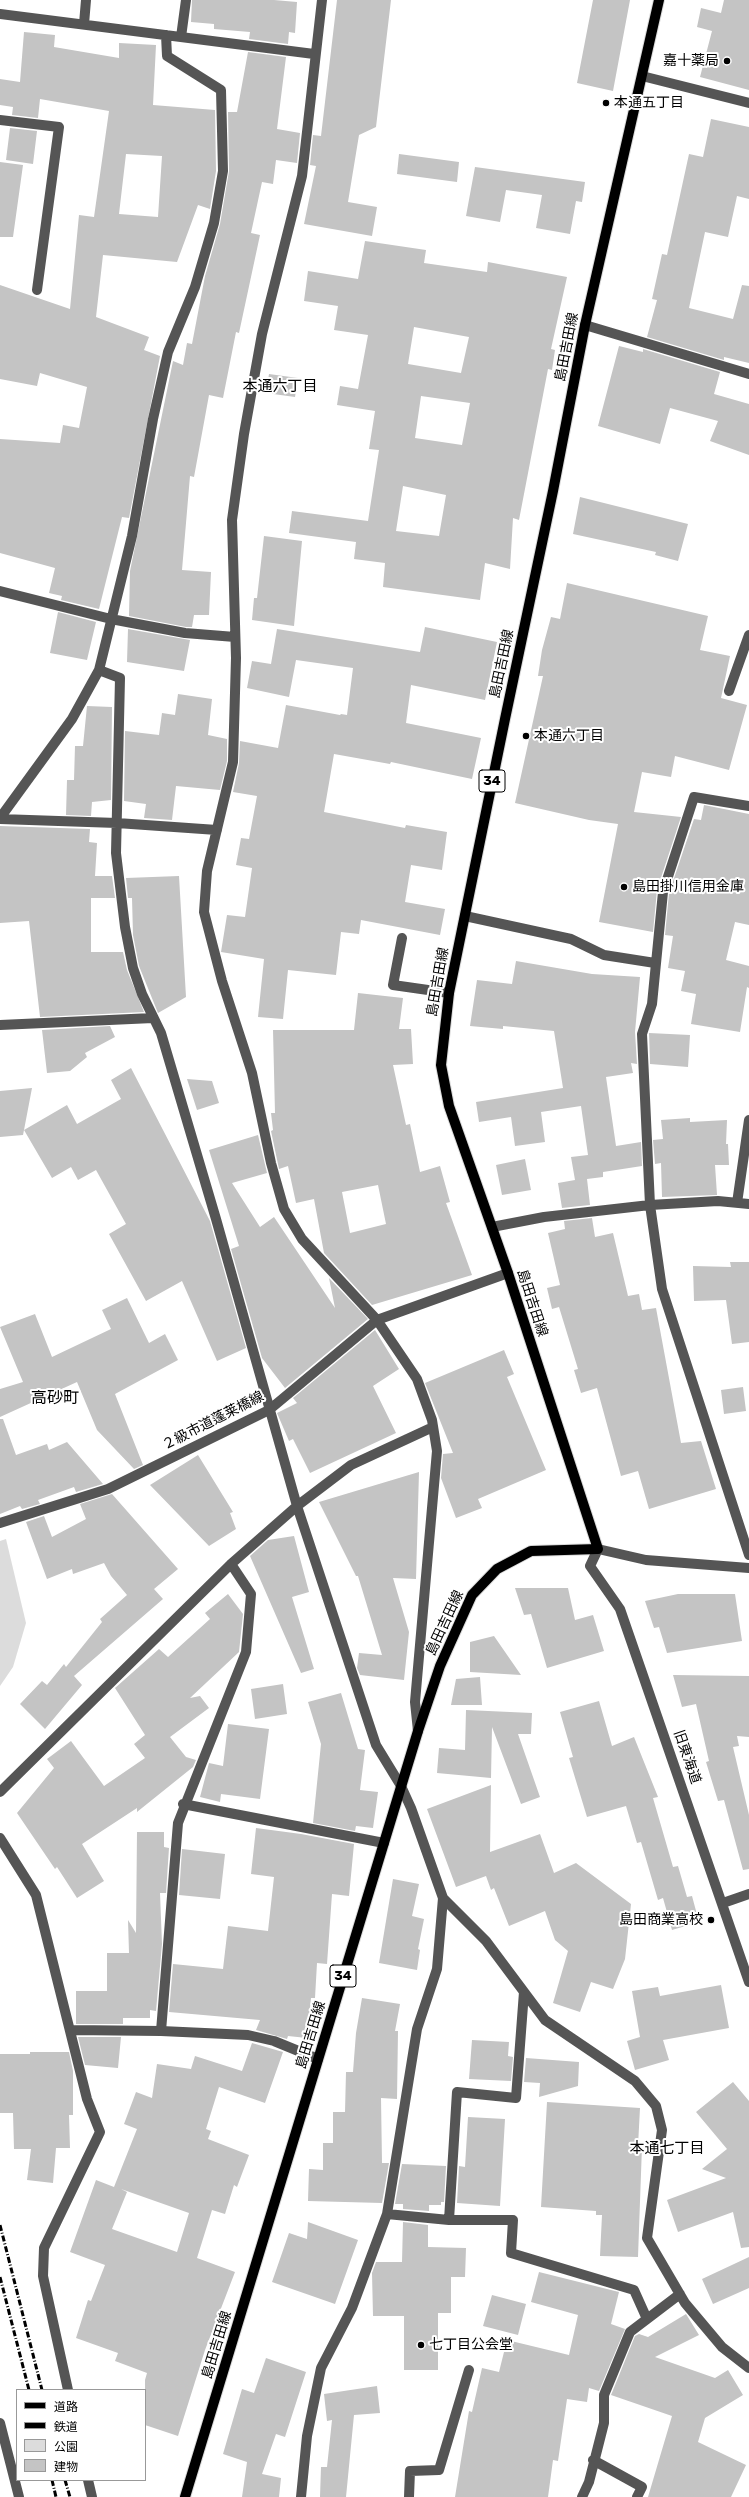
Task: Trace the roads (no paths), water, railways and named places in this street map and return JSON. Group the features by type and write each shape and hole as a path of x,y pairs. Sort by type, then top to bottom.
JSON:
{"main road":[{"name":"島田吉田線","path":"185,2497 401,1786 440,1666 472,1595 497,1569 531,1551 598,1549 508,1273 449,1106 441,1065 449,993 553,491 585,325 659,0"}],"street":[{"path":"84,24 86,0"},
{"path":"181,37 186,0"},
{"path":"322,0 314,54 302,176 262,334 244,434 232,520 236,637 233,762 206,871 204,912 222,981 252,1073 271,1163 284,1210 302,1239 377,1320 417,1379 433,1427 437,1451 415,1702 418,1731"},
{"path":"0,14 314,54"},
{"path":"0,818 13,804 72,719 99,670 132,536 153,419 168,352 195,287 214,223 224,171 221,90 167,56 166,35"},
{"path":"642,76 749,103"},
{"path":"0,120 59,127 37,290"},
{"path":"585,325 749,374"},
{"path":"0,591 111,619 185,632 236,637"},
{"path":"729,691 749,636"},
{"path":"99,670 120,678 116,853 125,927 133,968 142,994 161,1033 216,1219 297,1506 376,1745 401,1786 443,1898 486,1941 545,2020 635,2080 656,2106 662,2130 647,2238 680,2294 722,2347 749,2368"},
{"path":"749,806 694,797 663,892 652,1004 642,1034 650,1205 662,1289 749,1556"},
{"path":"0,818 117,822 217,830"},
{"path":"465,916 571,939 604,955 655,963"},
{"path":"402,938 393,984 449,993"},
{"path":"0,1025 153,1018"},
{"path":"737,1203 749,1120"},
{"path":"492,1227 544,1217 650,1205 718,1202 749,1204"},
{"name":"２級市道蓬莱橋線","path":"0,1523 108,1489 269,1410 377,1320 508,1273"},
{"path":"0,1792 231,1564 297,1506 352,1464 433,1427"},
{"path":"598,1549 646,1560 749,1568"},
{"name":"旧東海道","path":"598,1549 590,1566 620,1609 723,1903 749,1982"},
{"path":"161,2031 178,1823 183,1804 246,1652 251,1594 231,1564"},
{"path":"183,1804 384,1843"},
{"path":"0,1838 36,1895 71,2030 87,2099 100,2132 44,2248 43,2276 68,2389"},
{"path":"723,1903 749,1894"},
{"path":"300,2497 307,2436 322,2368 352,2308 387,2214 417,2029 437,1969 443,1898"},
{"path":"449,2220 457,2092 516,2098 524,1992"},
{"path":"71,2030 161,2031 248,2035 274,2041 318,2059"},
{"path":"387,2214 449,2220 513,2220 511,2253 634,2290 647,2319"},
{"path":"582,2497 589,2482 593,2460 604,2423 604,2395 630,2332 680,2294"},
{"path":"409,2497 410,2472 439,2470 469,2370"},
{"path":"0,2423 19,2497"},
{"path":"593,2460 642,2487 637,2497"},
{"path":"88,2481 92,2497"}],"railway":[{"path":"0,2225 42,2389"},
{"path":"0,2277 29,2389"},
{"path":"52,2481 56,2497"},
{"path":"65,2481 70,2497"}],"place":[{"name":"嘉十薬局","path":"727,61"},
{"name":"本通五丁目","path":"606,103"},
{"name":"本通六丁目","path":"526,736"},
{"name":"島田掛川信用金庫","path":"624,887"},
{"name":"島田商業高校","path":"711,1920"},
{"name":"七丁目公会堂","path":"421,2345"}],"district":[{"name":"本通六丁目","path":"280,387"},
{"name":"高砂町","path":"55,1398"},
{"name":"本通七丁目","path":"667,2149"}]}
